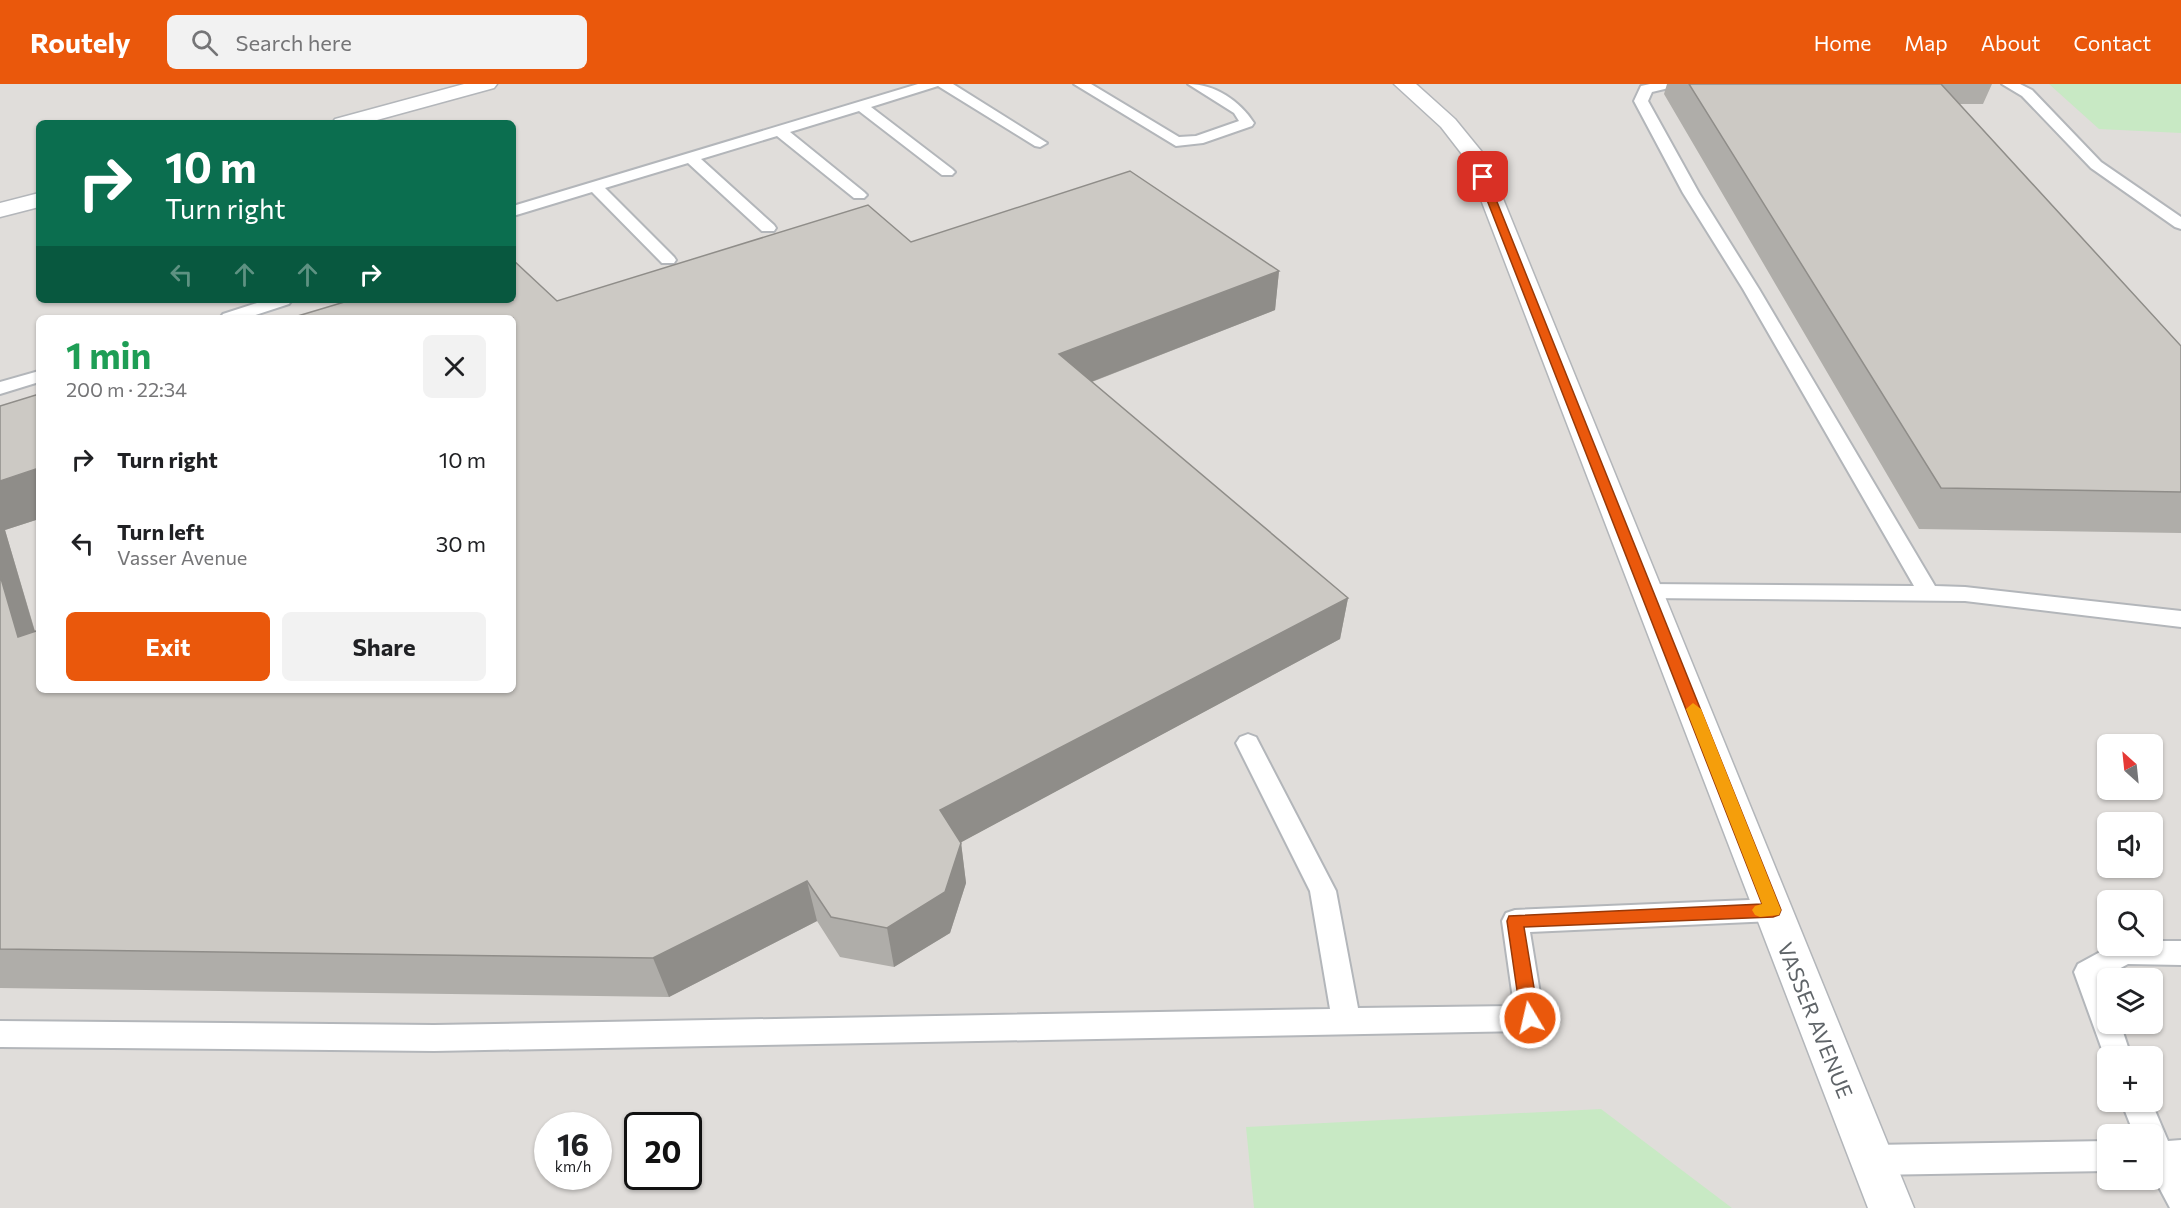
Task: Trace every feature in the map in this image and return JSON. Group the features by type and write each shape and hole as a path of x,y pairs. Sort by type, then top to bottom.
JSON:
{"street":[{"path":"353,120 487,84"},
{"name":"VASSER AVENUE","path":"1404,84 1448,123 1475,158 1891,1208"},
{"path":"0,210 36,201"}],"lane":[{"path":"516,210 932,84"},
{"path":"943,84 1040,143"},
{"path":"1081,84 1176,141 1198,140 1247,123 1239,110 1194,84"},
{"path":"1668,84 1646,89 1641,101 1691,193 1751,289 1929,594"},
{"path":"2009,84 2027,93 2096,165 2181,224"},
{"path":"860,105 947,171"},
{"path":"778,130 859,195"},
{"path":"690,156 768,228"},
{"path":"594,185 668,260"},
{"path":"238,315 274,303"},
{"path":"0,388 36,377"},
{"path":"1647,591 1965,594 2181,619"},
{"path":"1248,744 1323,891 1346,1021"},
{"path":"0,1034 434,1038 1530,1018 1515,921 1773,910"},
{"path":"2114,1046 2088,972 2125,952 2181,953"},
{"path":"1872,1160 2097,1156"},
{"path":"2163,1157 2181,1198"}],"shaded area":[{"path":"0,84 2181,84 2181,1208 0,1208"}],"green space":[{"path":"2049,84 2181,84 2181,133 2099,129"},
{"path":"1601,1109 1732,1208 1254,1208 1246,1127"}],"building":[{"path":"1689,84 1941,84 2181,346 2181,492 1941,488"},
{"path":"1130,171 1279,271 1059,354 1348,598 940,810 961,843 945,892 887,928 831,917 807,881 653,958 0,949 0,575 18,637 36,631 36,693 516,693 516,315 301,315 341,303 516,303 516,263 557,301 868,205 911,242"},
{"path":"36,395 36,469 0,481 0,406"}],"slow traffic":[{"path":"1693,709 1773,910 1760,910"}],"route":[{"path":"1483,177 1773,910 1515,921 1530,1018"}]}
